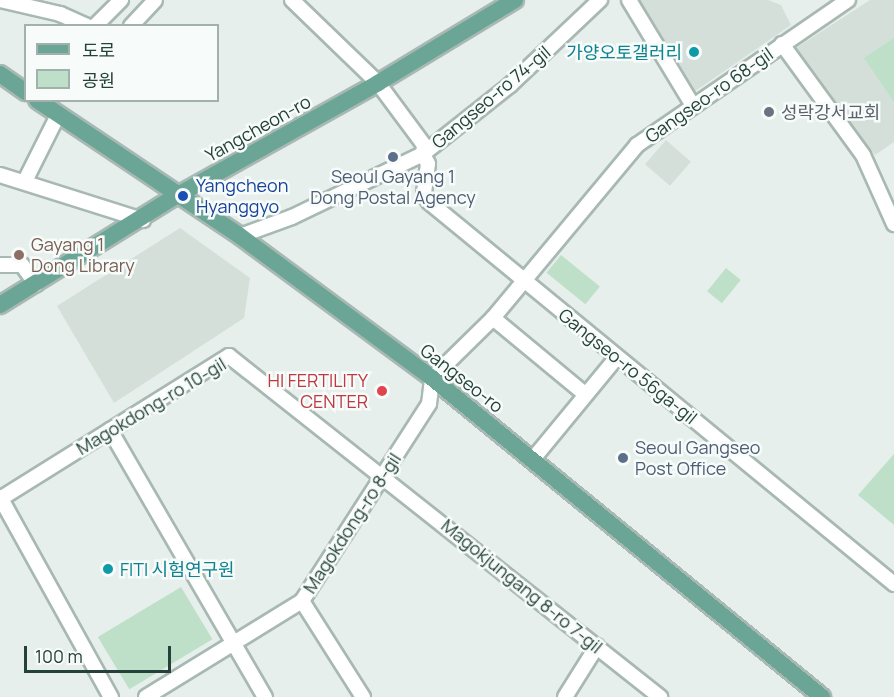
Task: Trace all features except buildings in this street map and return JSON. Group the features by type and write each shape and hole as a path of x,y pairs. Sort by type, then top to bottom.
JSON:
{"main road":[{"name":"Yangcheon-ro","path":"0,305 143,220 176,196 378,83 515,0"},
{"path":"0,74 24,91"},
{"name":"Gangseo-ro","path":"41,102 176,196 240,236 432,378 822,697"}],"street":[{"path":"0,0 60,14 82,24"},
{"path":"97,24 121,0"},
{"path":"133,24 156,0"},
{"path":"292,0 378,83 424,145 423,154"},
{"name":"Gangseo-ro 74-gil","path":"240,236 292,217 423,154 510,85 600,0"},
{"path":"628,0 692,104"},
{"name":"Gangseo-ro 68-gil","path":"432,378 493,318 630,153 692,104 848,0"},
{"path":"782,44 863,155 894,224"},
{"path":"25,181 58,115"},
{"name":"Gangseo-ro 56ga-gil","path":"423,154 429,164 424,193 429,202 894,584"},
{"path":"0,175 143,220"},
{"path":"0,264 22,265 36,284"},
{"path":"493,318 585,394"},
{"name":"Magokdong-ro 10-gil","path":"0,498 229,356 384,474"},
{"path":"533,459 617,357"},
{"name":"Magokdong-ro 8-gil","path":"146,697 302,601 429,404 432,378"},
{"path":"110,430 232,646 265,697"},
{"name":"Magokjungang 8-ro 7-gil","path":"384,474 660,697"},
{"path":"0,498 111,697"},
{"path":"302,601 363,697"},
{"path":"565,697 597,646"}],"shaded area":[{"path":"634,0 768,0 781,5 791,25 691,94"},
{"path":"870,0 894,0 894,142 875,155 796,48"},
{"path":"666,140 691,162 670,186 645,164"},
{"path":"180,228 250,278 244,318 114,403 57,306"}],"green space":[{"path":"894,38 894,102 864,58"},
{"path":"561,255 600,286 585,304 547,273"},
{"path":"726,268 741,280 722,303 707,291"},
{"path":"894,454 894,525 858,495"},
{"path":"181,587 212,639 129,689 98,637"}],"place":[{"name":"가양오토갤러리","path":"694,52"},
{"name":"성락강서교회","path":"769,112"},
{"name":"Seoul Gayang 1 Dong Postal Agency","path":"393,157"},
{"name":"Yangcheon Hyanggyo","path":"183,196"},
{"name":"Gayang 1 Dong Library","path":"19,255"},
{"name":"HI FERTILITY CENTER","path":"382,391"},
{"name":"Seoul Gangseo Post Office","path":"623,458"},
{"name":"FITI 시험연구원","path":"108,569"}]}
